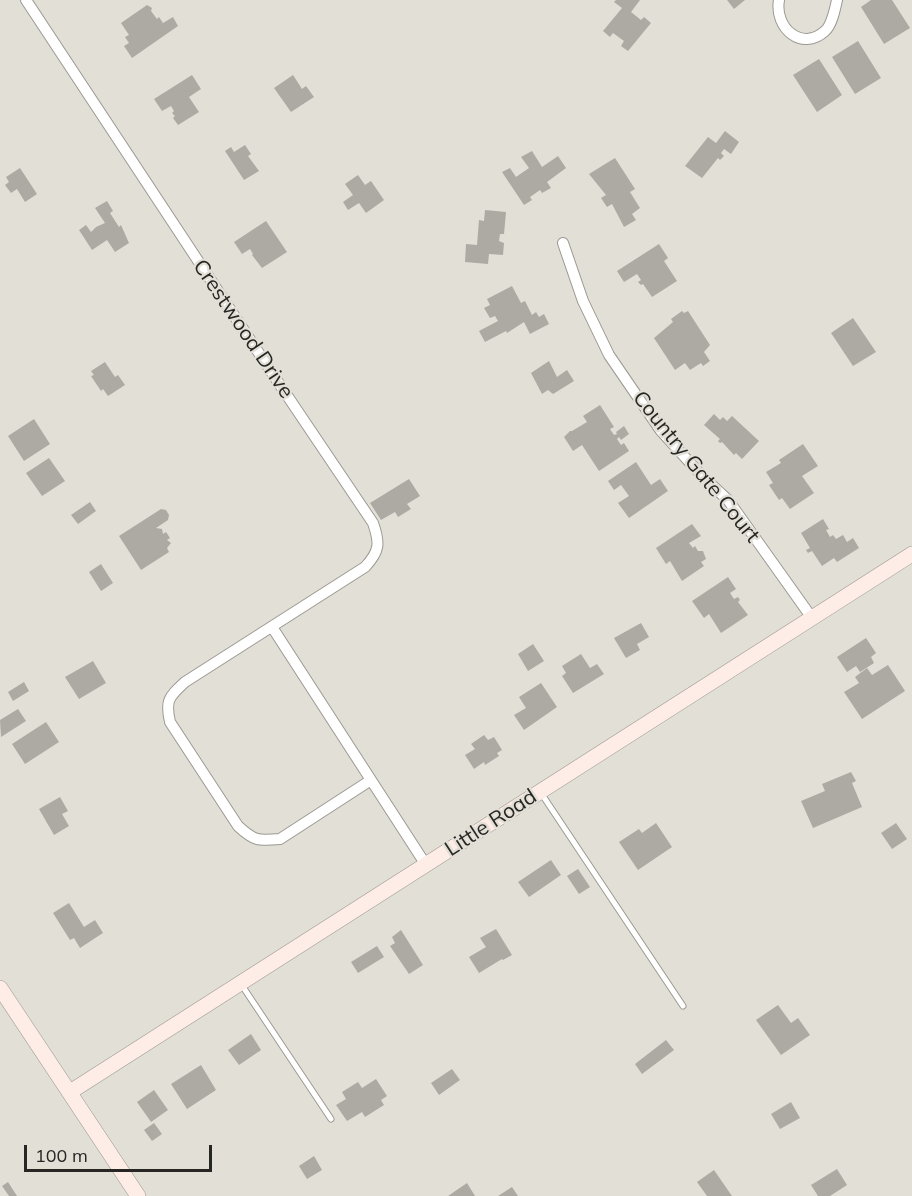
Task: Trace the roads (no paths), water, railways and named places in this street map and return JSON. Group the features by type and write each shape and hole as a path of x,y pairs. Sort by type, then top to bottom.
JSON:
{"street":[{"name":"Crestwood Drive","path":"26,0 278,382 374,523 378,539 376,556 365,567 272,627"},
{"path":"778,0 777,12 783,27 798,37 813,38 827,30 837,0"},
{"name":"Country Gate Court","path":"563,243 583,301 609,355 661,431 703,477 728,500 812,618"},
{"name":"Little Road","path":"70,1092 912,554"},
{"path":"371,780 280,839 262,841 251,838 238,826 176,732 170,722 166,707 173,694 185,682 272,627 371,780 426,865"},
{"path":"0,987 138,1196"}],"lane":[{"path":"541,791 683,1006"},
{"path":"240,983 331,1119"}]}
